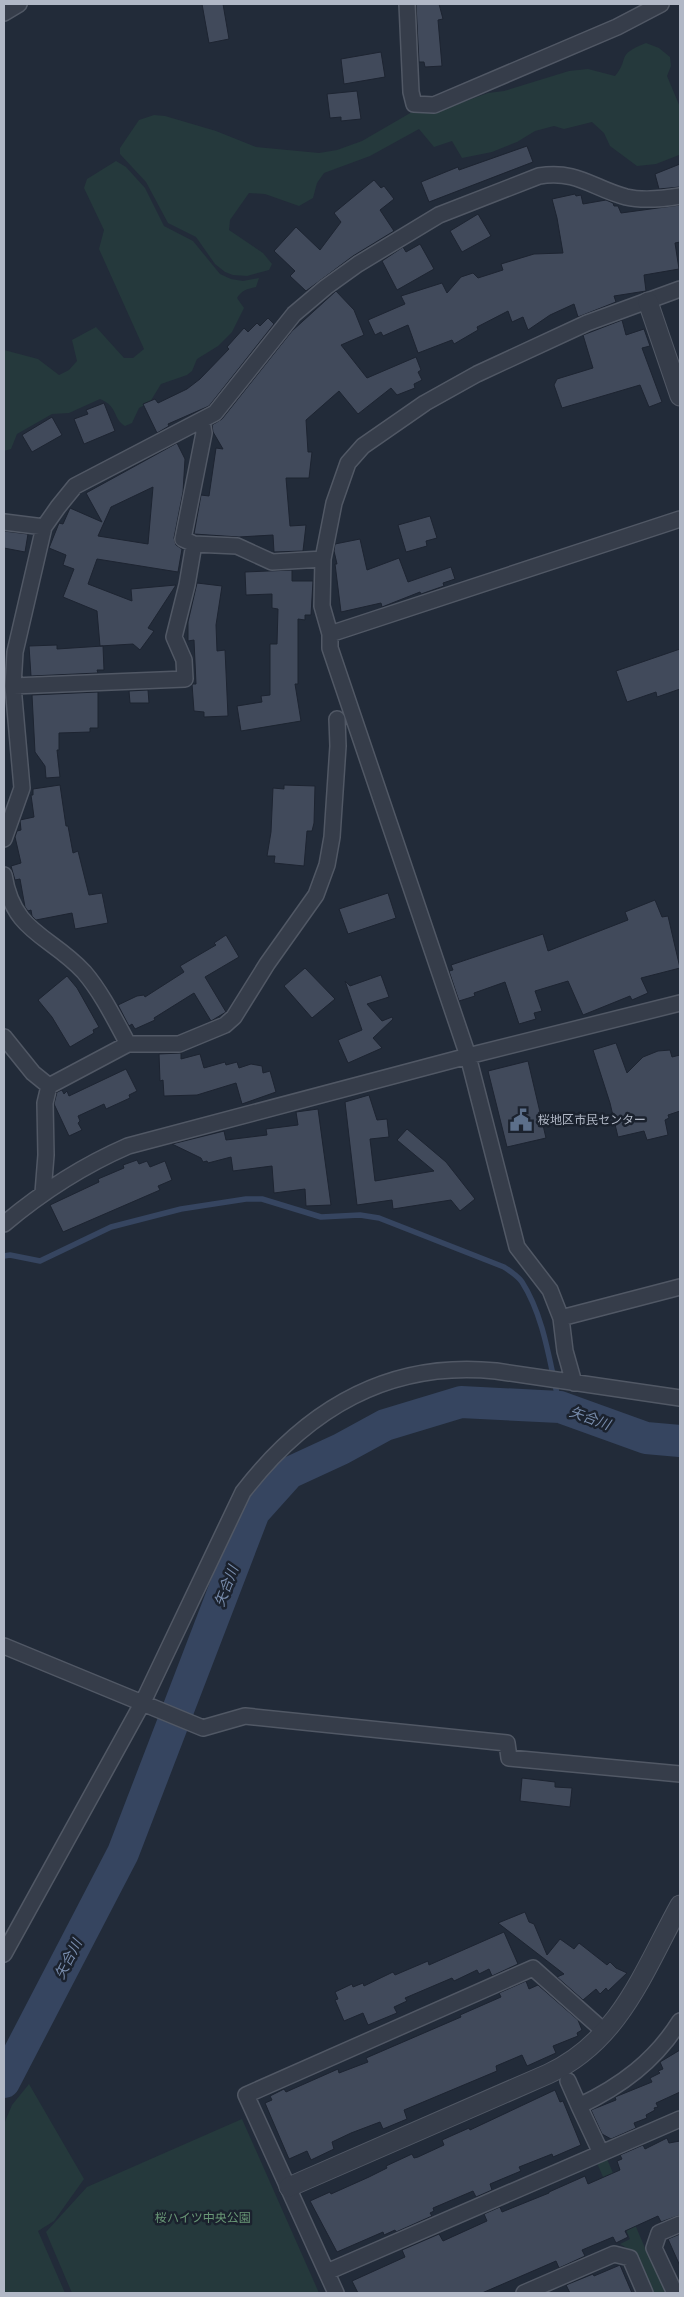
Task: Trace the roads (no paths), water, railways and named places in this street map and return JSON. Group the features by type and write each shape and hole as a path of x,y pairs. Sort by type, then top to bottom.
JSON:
{"street":[{"path":"4,13 19,4"},
{"path":"407,4 411,92 414,104 434,106 617,27 661,4"},
{"path":"4,839 22,788 9,707 13,686 9,653 44,527 74,486 215,414 294,314 326,287 394,241 439,215 539,176 553,174 573,177 594,183 625,196 646,200 680,196"},
{"path":"570,1382 561,1318 550,1290 517,1247 468,1056 330,648 330,634 322,606 323,559 334,503 348,463 363,446 424,403 477,374 587,324 680,289"},
{"path":"648,302 680,396"},
{"path":"202,421 204,432 183,539 194,544 237,546 272,562 323,559"},
{"path":"330,634 680,518"},
{"path":"4,522 44,527"},
{"path":"13,686 185,679 184,660 174,637 187,585 194,544"},
{"path":"42,1193 46,1155 45,1103 48,1086 128,1044 179,1044 225,1025 234,1017 266,964 316,895 327,865 332,837 338,746 337,719"},
{"path":"4,875 10,902 23,922 84,973 110,1011 128,1044"},
{"path":"4,1224 42,1193 94,1161 144,1140 680,1003"},
{"path":"4,1038 32,1073 48,1086"},
{"path":"561,1318 680,1287"},
{"path":"4,1954 148,1704 243,1492 261,1469 300,1431 324,1412 384,1382 410,1374 466,1368 680,1398"},
{"path":"4,1646 203,1728 245,1716 507,1743 509,1758 680,1774"},
{"path":"289,2187 562,2068 591,2048 626,2007 680,1905"},
{"path":"336,2293 289,2187 278,2170 246,2095 534,1968 604,2032"},
{"path":"579,2106 610,2092 647,2063 668,2040 680,2021"},
{"path":"568,2081 601,2154"},
{"path":"327,2272 680,2119"},
{"path":"674,2293 654,2248 659,2233 680,2224"},
{"path":"524,2293 614,2254 630,2258 645,2293"}],"waterway":[{"path":"4,1256 10,1255 40,1261 111,1227 181,1209 246,1199 262,1199 321,1217 360,1215 379,1218 504,1267 522,1282 530,1296 541,1327 560,1407"},
{"name":"矢合川","path":"4,2082 123,1853 254,1512 289,1473 341,1449 385,1425 461,1402 560,1407 646,1438 680,1441"}],"place":[{"name":"桜地区市民センター","path":"521,1120"}],"park label":[{"name":"桜ハイツ中央公園","path":"203,2218"}]}
